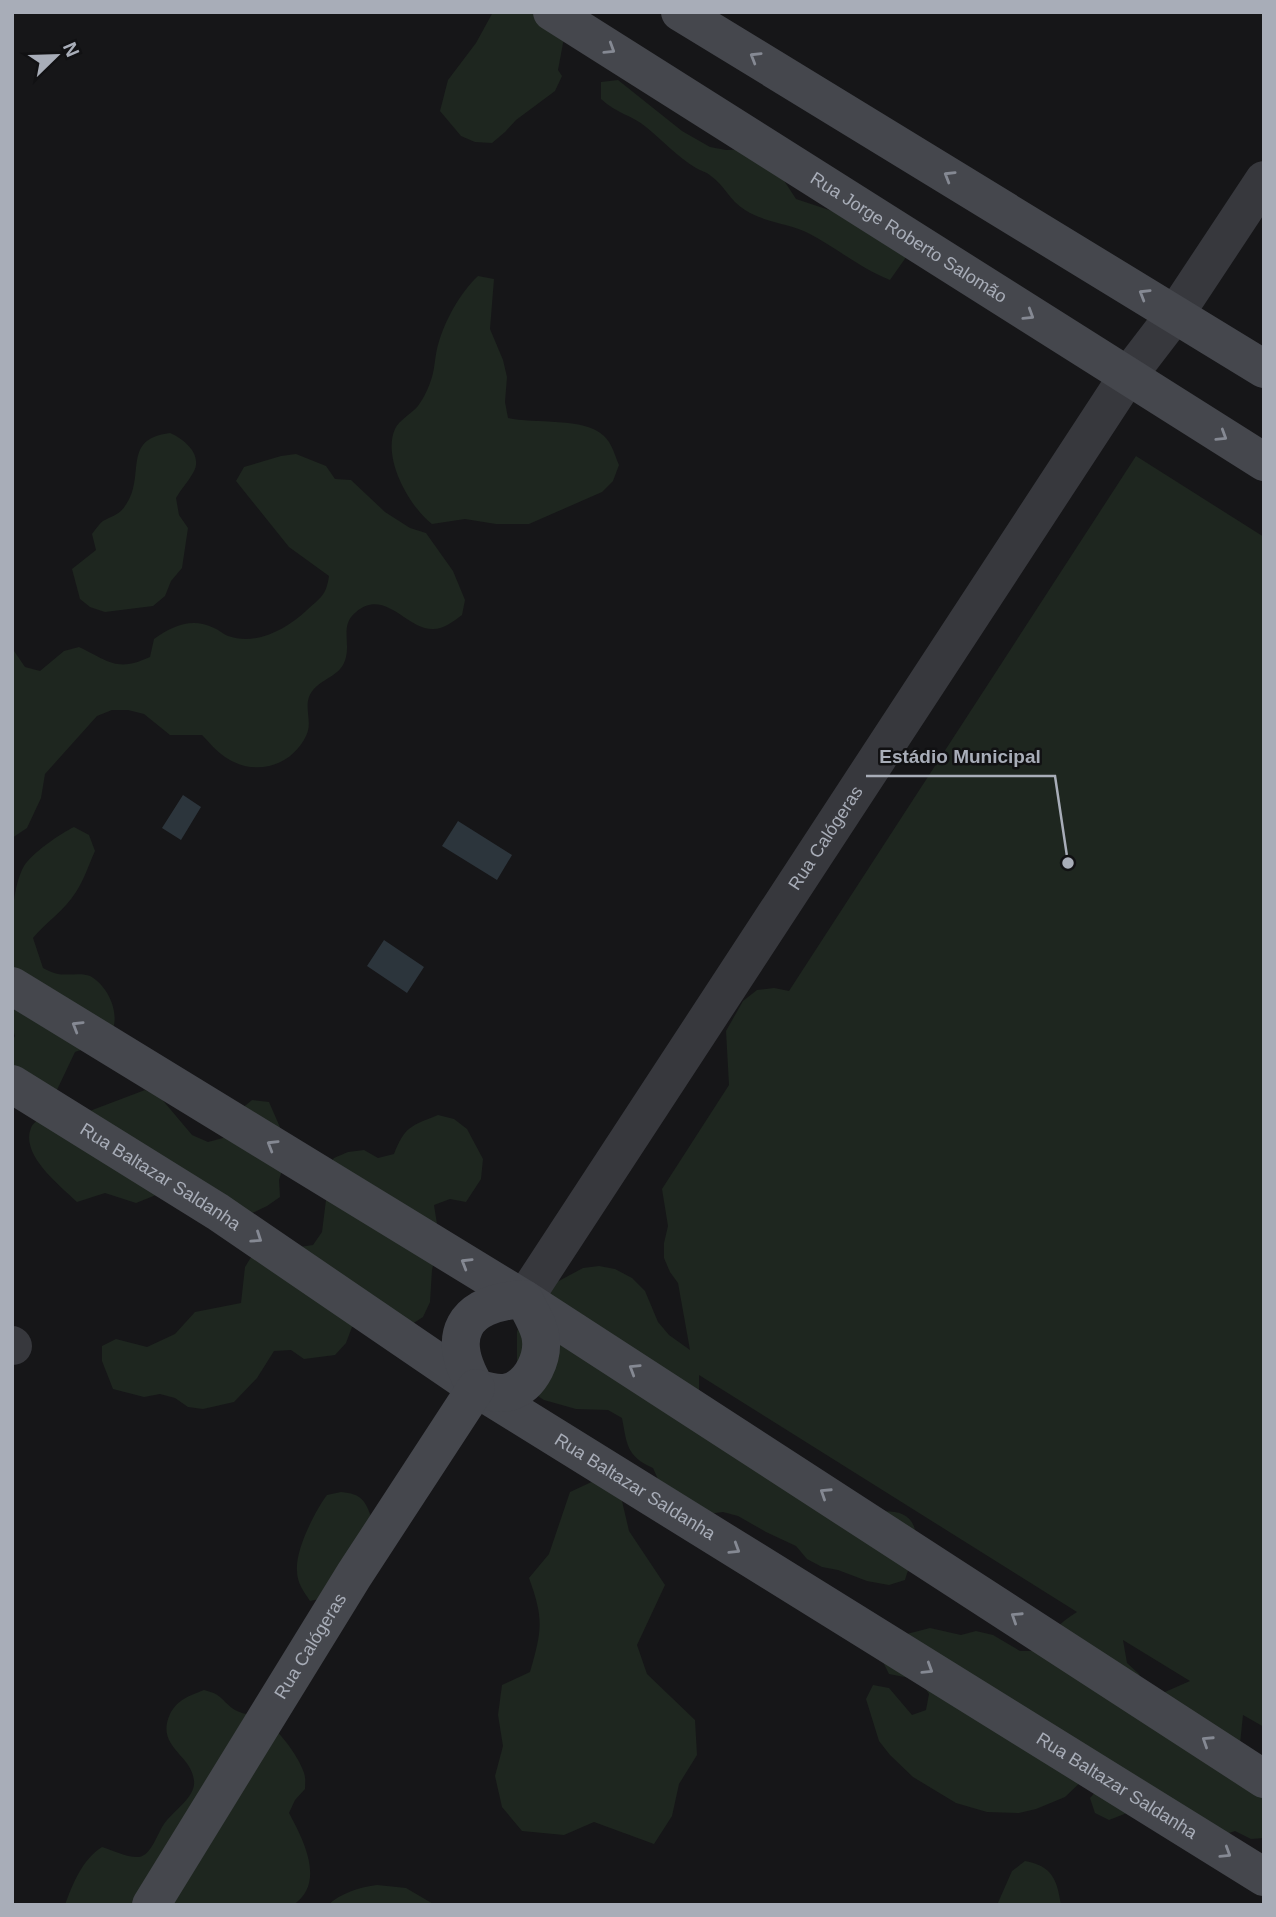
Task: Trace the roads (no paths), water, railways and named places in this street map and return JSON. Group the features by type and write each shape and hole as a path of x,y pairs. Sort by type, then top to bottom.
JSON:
{"main road":[{"name":"Rua Jorge Roberto Salomão","path":"552,12 1264,462"},
{"path":"680,12 1264,369"},
{"path":"12,986 524,1299 693,1406 1264,1779"},
{"name":"Rua Baltazar Saldanha","path":"12,1084 218,1212 476,1388 1264,1877"},
{"path":"524,1299 540,1333 541,1351 536,1368 524,1383 509,1392 476,1388 461,1358 459,1342 466,1326 476,1313 490,1304 524,1299"},
{"name":"Rua Calógeras","path":"151,1905 354,1575 476,1388"}],"street":[{"name":"Rua Calógeras","path":"524,1299 1127,377 1176,313 1264,180"}],"place":[{"name":"Estádio Municipal","path":"1068,863"}]}
